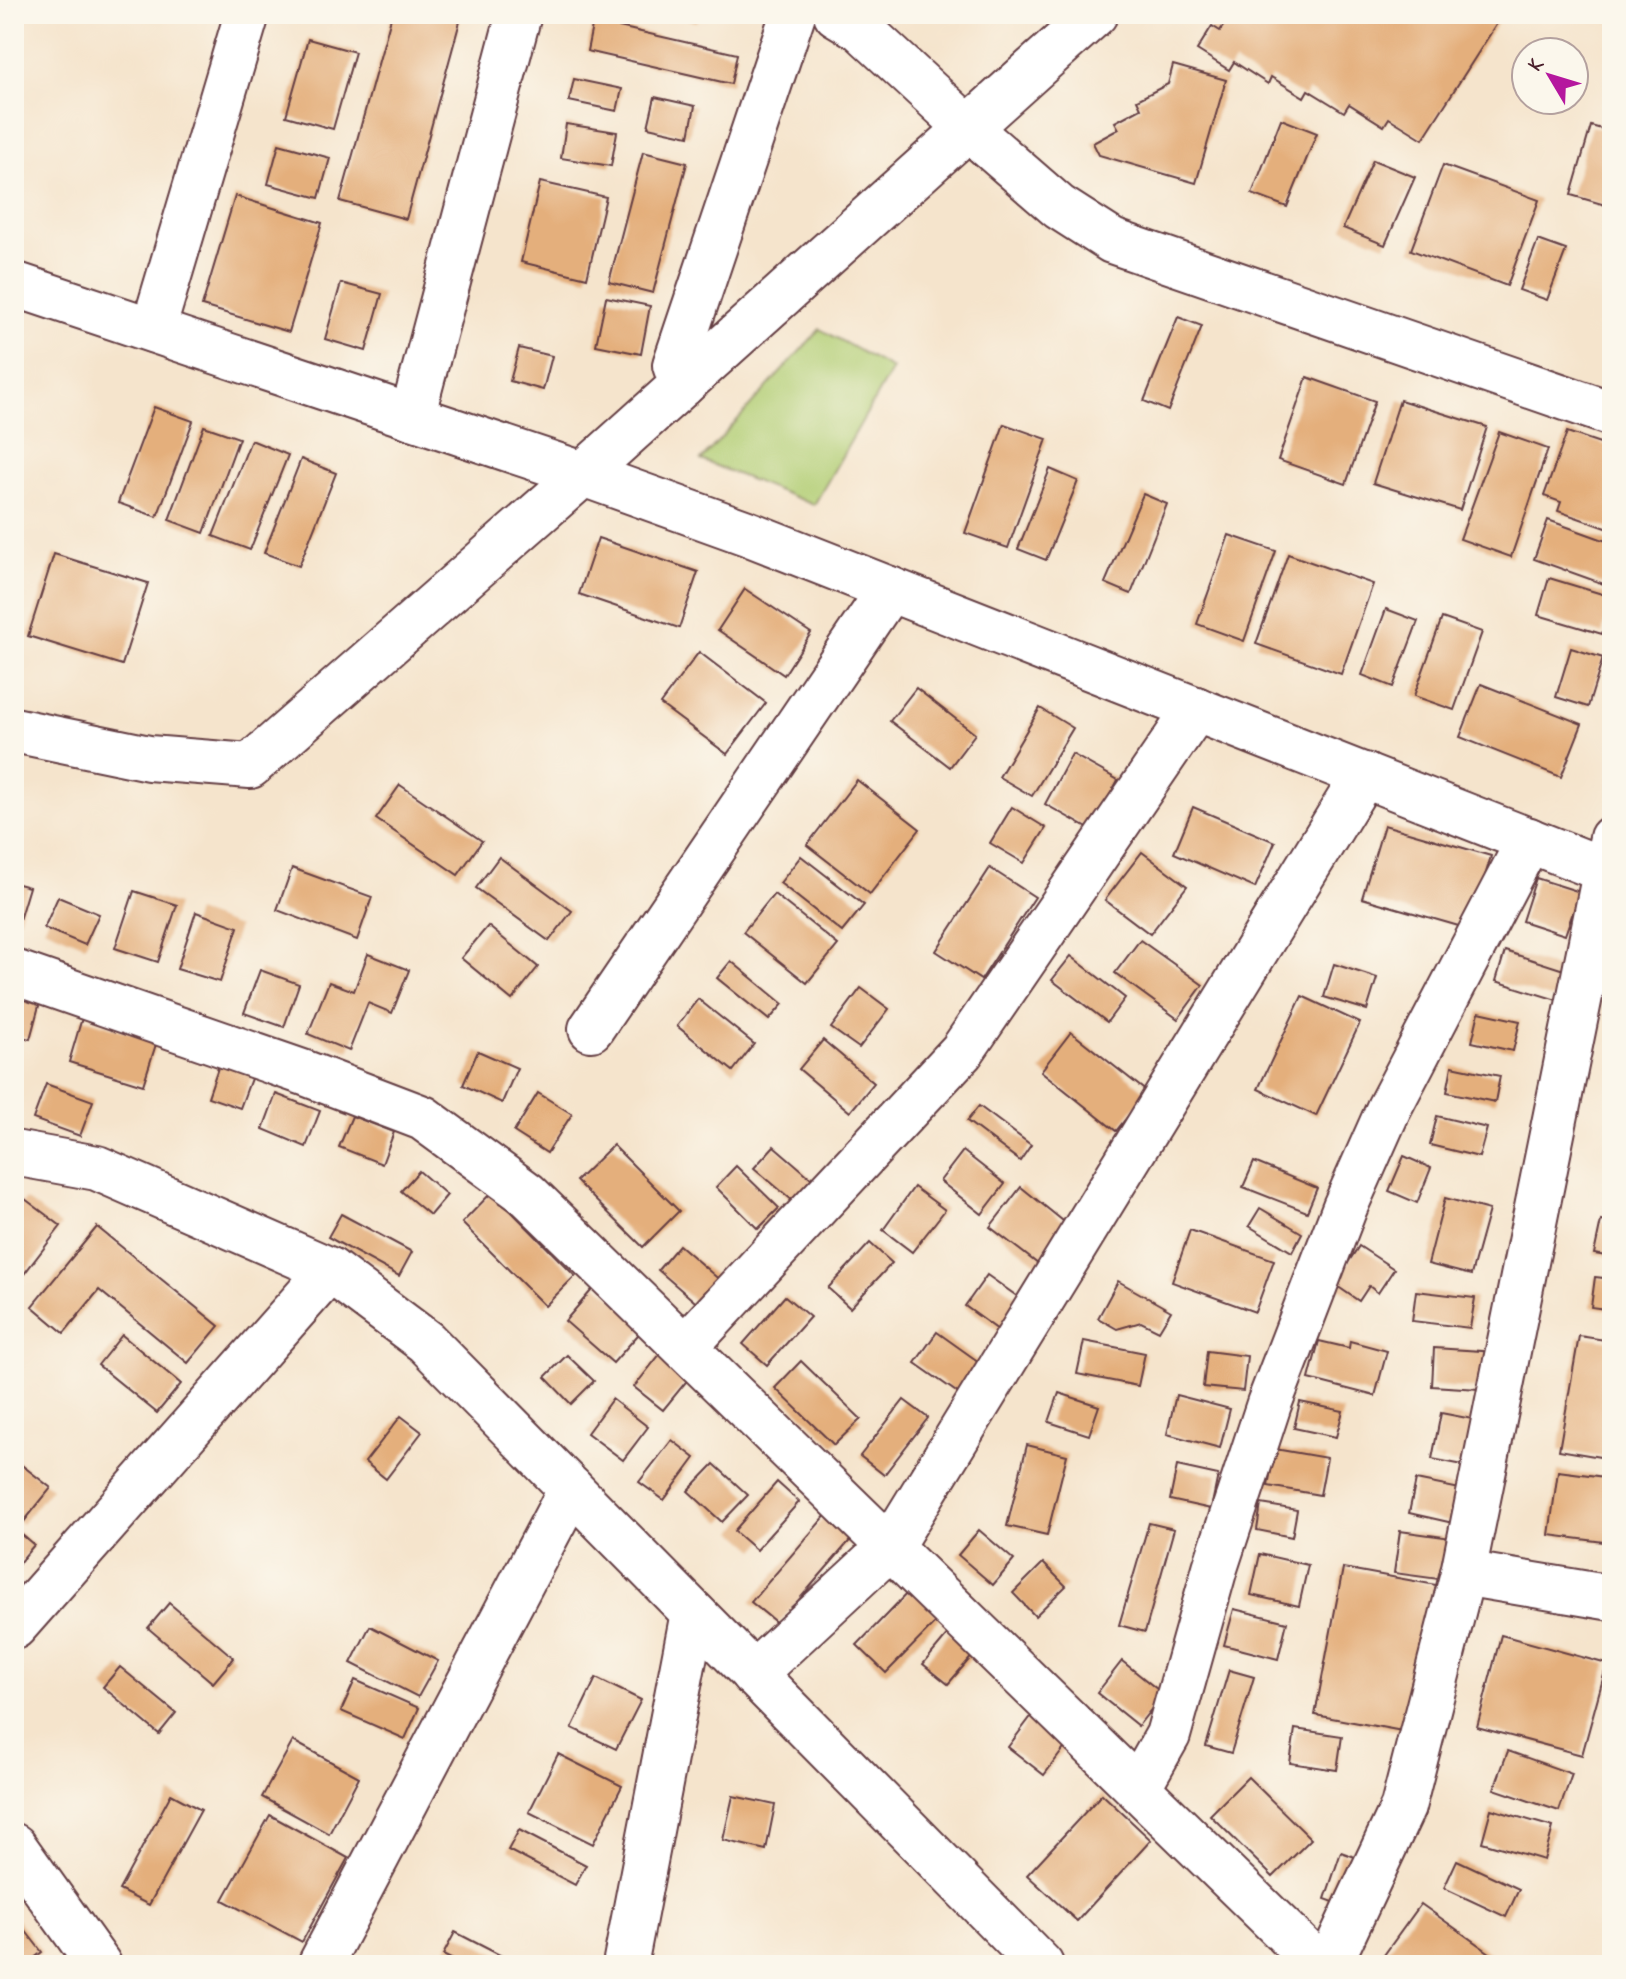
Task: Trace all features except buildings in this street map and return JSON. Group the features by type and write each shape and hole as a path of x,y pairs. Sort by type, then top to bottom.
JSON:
{"street":[{"path":"153,330 247,14"},
{"path":"412,417 519,14"},
{"path":"682,385 675,365 793,14"},
{"path":"836,14 861,29 1059,207 1112,241 1612,414"},
{"path":"14,730 149,758 250,766 583,474 1095,14"},
{"path":"14,284 583,474 890,589 1529,840 1610,860 1463,1573 1403,1807 1329,1965"},
{"path":"591,1029 890,589"},
{"path":"685,1347 962,1051 1196,709"},
{"path":"753,1674 890,1547 1364,775"},
{"path":"1138,1788 1168,1735 1215,1568 1269,1404 1345,1207 1389,1108 1529,840"},
{"path":"14,972 305,1073 423,1118 527,1194 1319,1965"},
{"path":"14,1153 97,1168 330,1270 426,1342 1041,1965"},
{"path":"14,1627 330,1270"},
{"path":"320,1965 571,1489"},
{"path":"1463,1573 1612,1598"},
{"path":"625,1965 693,1613"},
{"path":"14,1846 99,1965"}],"green space":[{"path":"820,329 892,369 814,505 701,460"}]}
